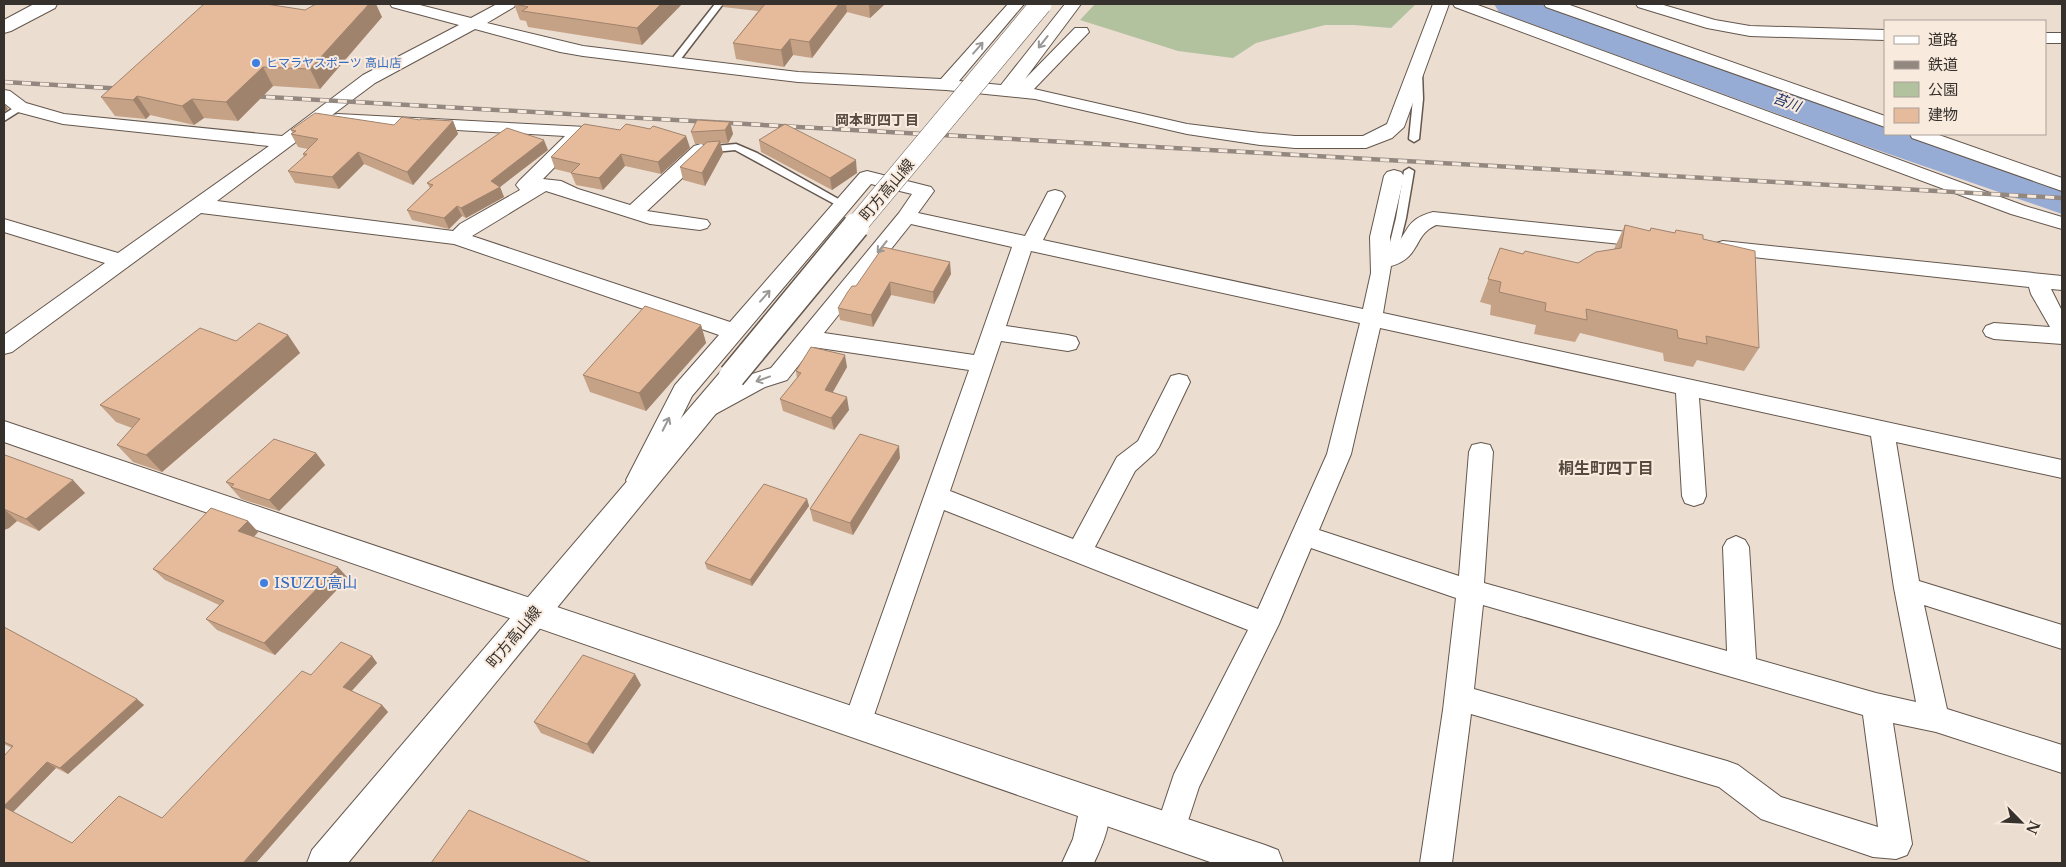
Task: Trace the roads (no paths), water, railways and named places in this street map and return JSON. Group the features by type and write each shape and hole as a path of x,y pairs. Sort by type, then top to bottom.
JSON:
{"main road":[{"path":"4,27 48,4"},
{"name":"町方高山線","path":"325,863 1042,4"},
{"path":"4,431 1096,807 1265,863"}],"street":[{"path":"398,4 560,46 798,77 946,85 1014,91 1056,98 1148,122 1222,135 1295,142 1366,142 1385,134 1395,126 1417,72 1441,4"},
{"path":"4,346 380,74 508,4"},
{"path":"946,85 1016,4"},
{"path":"1014,91 1073,4"},
{"path":"1461,4 2018,210 2062,223"},
{"path":"1552,4 1884,122"},
{"path":"1644,4 1705,22 1750,31 1884,35"},
{"path":"1014,91 1081,32"},
{"path":"2046,38 2062,38"},
{"path":"4,95 20,106 63,119 286,142"},
{"path":"318,117 580,131 526,185 532,191"},
{"path":"1922,135 2062,185"},
{"path":"633,213 701,150"},
{"path":"1170,831 1185,784 1265,624 1305,536 1339,454 1360,373 1381,272 1386,260 1380,237 1401,174"},
{"path":"629,499 683,391 867,177 924,191 906,217 779,374 757,382 702,411"},
{"path":"457,238 467,229 542,185 554,185 571,193 650,218 700,224"},
{"path":"857,724 993,332 1027,243 1055,196"},
{"path":"196,207 212,206 457,238 734,332"},
{"path":"906,217 2062,469"},
{"path":"1386,260 1399,256 1410,242 1414,230 1421,223 1433,218 1671,243"},
{"path":"4,225 121,261"},
{"path":"1701,246 2062,283"},
{"path":"2038,280 2042,294 2062,329"},
{"path":"1994,331 2062,336"},
{"path":"993,332 1068,343"},
{"path":"808,338 982,364"},
{"path":"1079,552 1126,464 1147,447 1179,382"},
{"path":"1687,387 1694,496"},
{"path":"1882,430 1907,588 1929,696 1936,719"},
{"path":"1436,863 1460,698 1478,514 1481,452"},
{"path":"935,496 1265,624"},
{"path":"1305,536 1469,591 1500,598 1876,706 1936,719 2062,759"},
{"path":"1736,547 1741,656 1746,668"},
{"path":"1907,588 2062,637"},
{"path":"1460,698 1728,775 1772,809 1873,842 1896,844 1876,706"},
{"path":"1078,863 1088,841 1096,807"}],"lane":[{"path":"674,62 719,4"},
{"path":"1414,139 1418,99 1417,72"},
{"path":"4,118 20,106"},
{"path":"701,150 736,147 844,205"}],"waterway":[{"name":"苔川","path":"1512,4 2062,201"}],"railway":[{"path":"4,82 126,89"},
{"path":"248,96 2062,198"}],"place":[{"name":"ヒマラヤスポーツ 高山店","path":"256,63"},
{"name":"ISUZU高山","path":"264,583"}],"district":[{"name":"岡本町四丁目","path":"877,120"},
{"name":"桐生町四丁目","path":"1606,468"}]}
